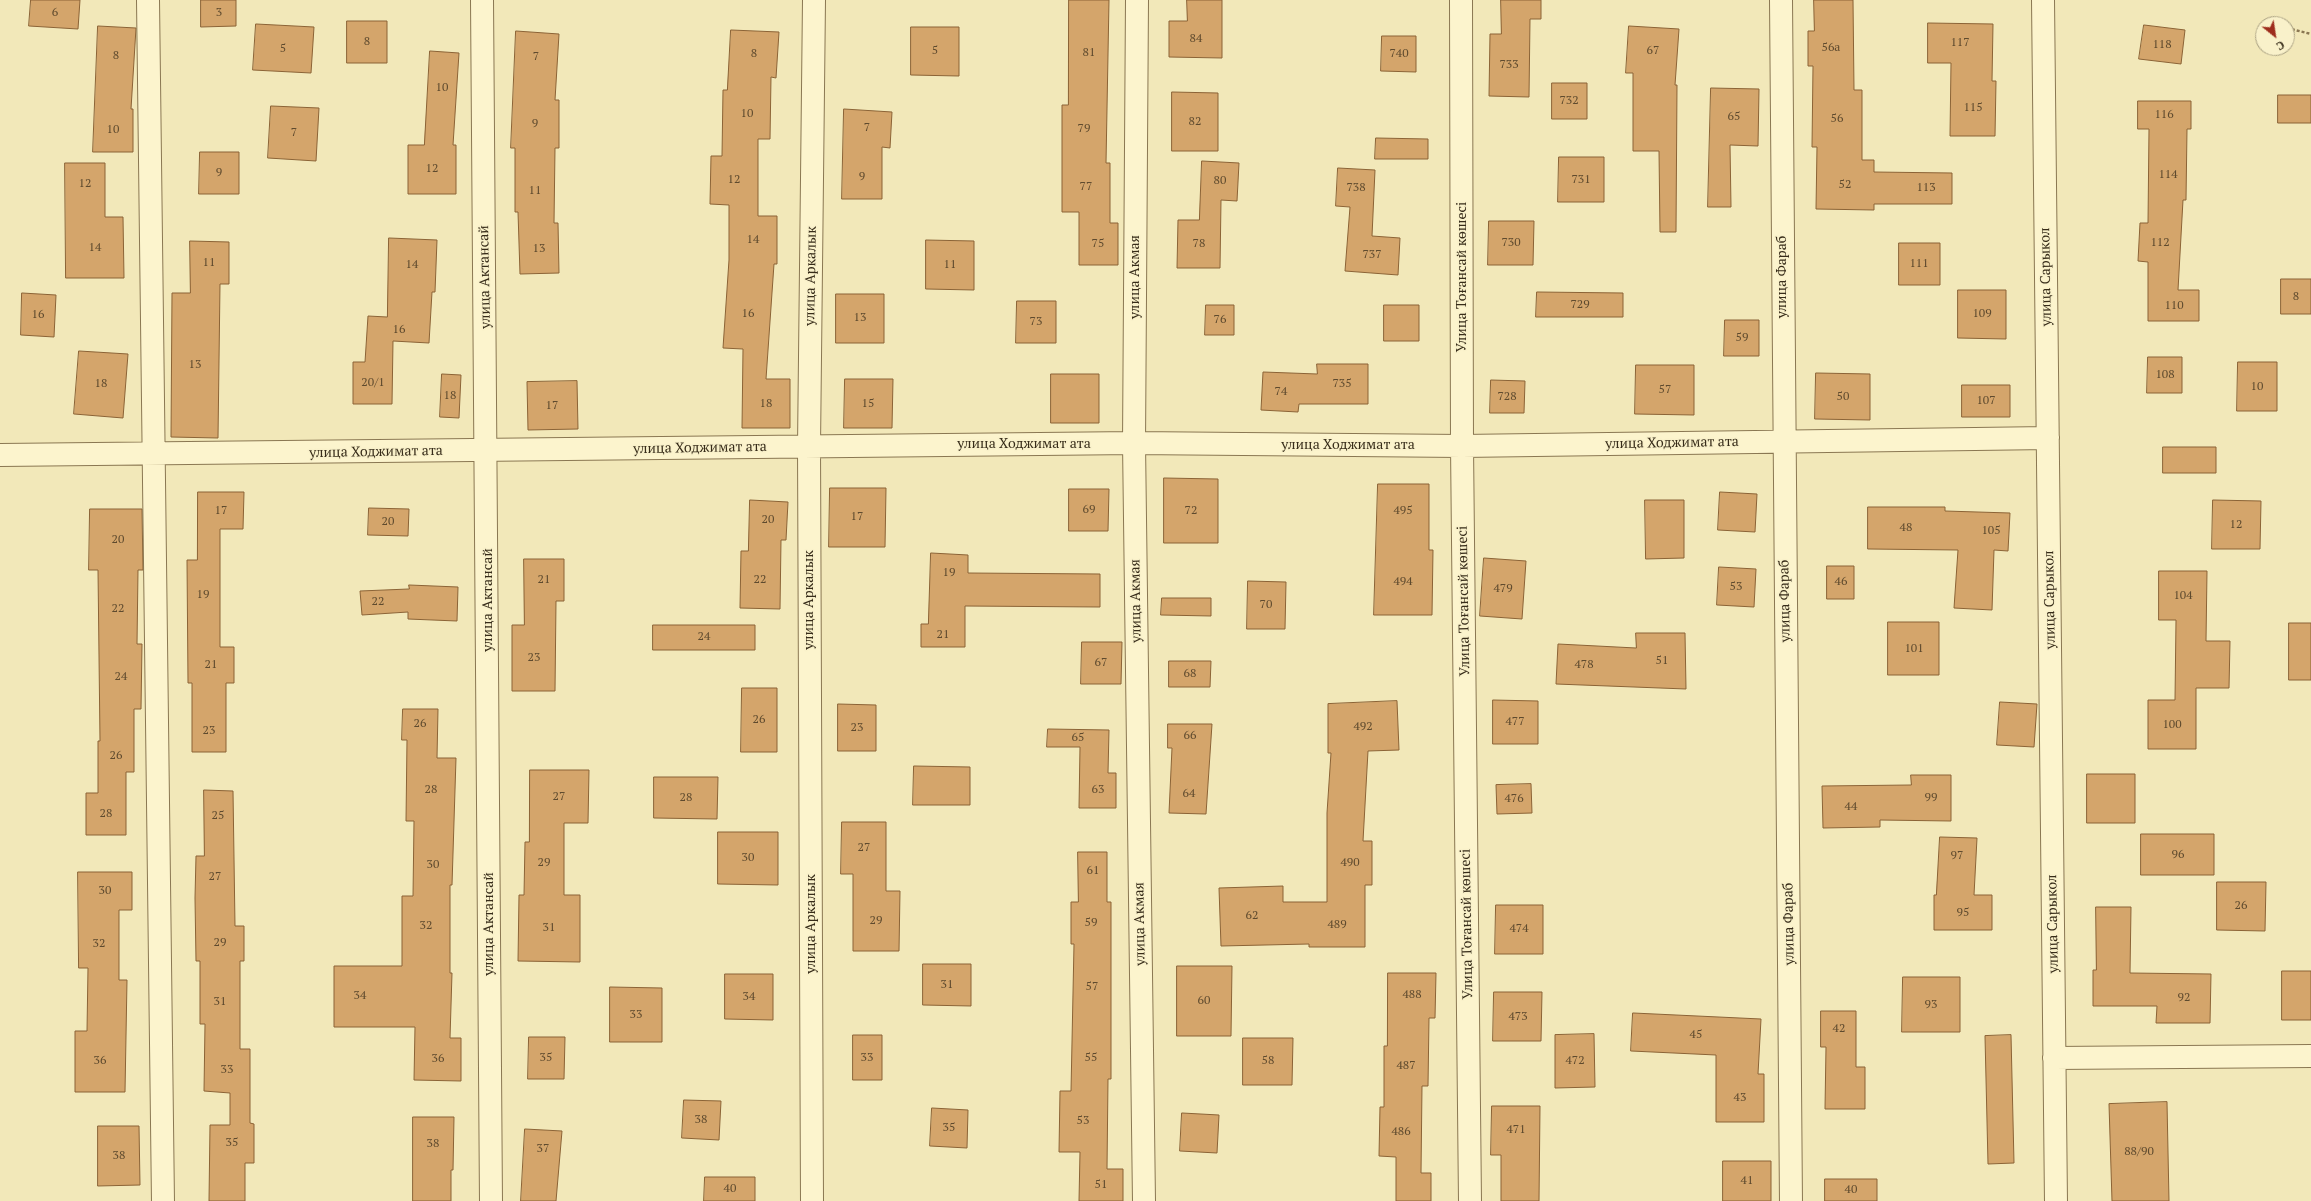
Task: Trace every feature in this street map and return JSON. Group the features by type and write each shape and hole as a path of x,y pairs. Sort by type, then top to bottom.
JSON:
{"street":[{"path":"148,0 163,1201"},
{"name":"улица Актансай","path":"482,0 487,451 491,1201"},
{"name":"улица Аркалык","path":"812,1201 809,446 814,0"},
{"name":"улица Акмая","path":"1137,0 1134,444 1144,1201"},
{"name":"Улица Тоғансай көшесі","path":"1461,0 1462,446 1470,1201"},
{"name":"улица Фараб","path":"1780,0 1791,1201"},
{"name":"улица Сарыкол","path":"2043,0 2056,1201"},
{"name":"улица Ходжимат ата","path":"0,456 809,446 1134,444 1462,446 2048,438"},
{"path":"2054,1058 2311,1056"}],"path":[{"path":"2295,30 2311,34"}],"building":[{"path":"31,0 80,0 78,29 29,26"},
{"path":"201,0 236,0 236,26 201,27"},
{"path":"1069,0 1109,0 1106,163 1110,163 1110,223 1118,223 1118,265 1079,265 1079,212 1062,212 1062,105 1068,105"},
{"path":"1187,0 1222,0 1222,58 1169,57 1169,21 1187,21"},
{"path":"1501,0 1541,0 1541,19 1530,19 1529,97 1489,96 1490,34 1501,34"},
{"path":"1814,0 1853,0 1854,90 1862,90 1862,160 1874,160 1874,172 1952,173 1952,204 1874,204 1874,210 1816,209 1817,147 1812,147 1813,66 1808,66 1808,31 1814,31"},
{"path":"347,21 387,21 387,63 347,63"},
{"path":"1928,23 1993,24 1992,81 1996,81 1995,136 1950,136 1951,63 1928,63"},
{"path":"256,24 314,27 311,73 253,70"},
{"path":"2144,25 2185,30 2181,64 2139,59"},
{"path":"98,26 136,28 131,109 133,109 133,152 93,152"},
{"path":"1629,26 1679,29 1675,85 1677,85 1676,232 1660,232 1659,151 1633,151 1633,73 1626,73"},
{"path":"911,27 959,27 959,76 911,75"},
{"path":"731,30 779,32 776,78 771,77 770,139 758,139 758,216 777,216 777,264 774,264 766,379 790,379 790,428 742,428 743,349 723,348 729,260 729,205 710,204 711,156 722,156 723,90 727,90"},
{"path":"516,31 559,34 555,100 559,100 559,148 555,148 554,223 558,223 559,273 520,274 518,212 515,212 515,148 511,148"},
{"path":"1382,36 1416,36 1416,72 1381,71"},
{"path":"430,51 459,53 453,145 456,145 456,194 408,194 408,145 424,145"},
{"path":"1552,83 1587,83 1587,119 1552,119"},
{"path":"1711,88 1759,89 1758,146 1730,145 1731,207 1708,207"},
{"path":"1172,92 1218,93 1218,151 1172,151"},
{"path":"2278,95 2311,95 2311,123 2278,123"},
{"path":"2138,101 2191,101 2191,129 2187,129 2186,200 2183,200 2178,290 2199,290 2199,321 2148,321 2148,262 2138,261 2140,223 2148,223 2149,129 2138,129"},
{"path":"271,106 319,108 316,161 268,158"},
{"path":"844,109 892,112 890,148 882,147 882,199 842,199"},
{"path":"1376,138 1428,139 1428,159 1375,159"},
{"path":"200,152 239,152 239,194 199,194"},
{"path":"1559,157 1604,157 1604,202 1558,202"},
{"path":"1202,161 1239,163 1237,201 1221,200 1220,268 1177,268 1178,220 1199,220"},
{"path":"65,163 105,163 105,217 123,217 124,278 66,278"},
{"path":"1338,168 1375,170 1372,236 1400,238 1398,275 1345,271 1350,207 1336,206"},
{"path":"1489,221 1534,221 1533,265 1488,265"},
{"path":"389,238 437,240 435,292 432,292 429,343 393,341 392,404 353,404 353,362 365,362 368,316 387,317"},
{"path":"926,240 974,241 974,290 926,289"},
{"path":"190,241 229,242 229,284 220,284 218,438 171,437 172,293 190,293"},
{"path":"1899,243 1940,243 1940,285 1899,285"},
{"path":"2281,279 2311,279 2311,314 2281,314"},
{"path":"1958,290 2006,290 2006,339 1958,338"},
{"path":"1537,292 1623,293 1623,317 1536,317"},
{"path":"22,293 56,295 54,337 21,335"},
{"path":"836,294 884,294 884,343 836,343"},
{"path":"1017,301 1056,301 1056,343 1016,343"},
{"path":"1206,305 1234,305 1234,335 1205,335"},
{"path":"1384,305 1419,305 1419,341 1384,341"},
{"path":"1725,320 1759,320 1759,356 1724,356"},
{"path":"79,351 128,354 123,418 74,414"},
{"path":"2148,357 2182,357 2182,393 2147,393"},
{"path":"2238,362 2277,362 2277,411 2237,411"},
{"path":"1317,364 1368,364 1368,404 1299,404 1298,412 1261,410 1263,372 1317,374"},
{"path":"1636,365 1694,365 1694,415 1635,414"},
{"path":"1816,373 1870,374 1870,420 1815,419"},
{"path":"442,374 461,375 459,418 440,417"},
{"path":"1051,374 1099,374 1099,423 1051,423"},
{"path":"845,379 893,379 892,428 844,428"},
{"path":"1491,380 1525,381 1524,413 1490,413"},
{"path":"577,381 578,429 528,430 527,382"},
{"path":"1962,385 2010,385 2010,417 1962,417"},
{"path":"2163,447 2216,447 2216,473 2163,473"},
{"path":"1164,478 1218,479 1218,543 1164,543"},
{"path":"1378,484 1429,484 1429,550 1433,550 1432,615 1374,615"},
{"path":"830,488 886,488 885,547 829,547"},
{"path":"1069,489 1109,489 1108,531 1069,531"},
{"path":"198,492 244,492 243,529 220,529 220,647 234,647 234,683 226,683 226,752 192,752 192,683 188,683 187,560 197,560"},
{"path":"1720,492 1757,494 1755,532 1718,530"},
{"path":"750,500 788,502 786,540 781,540 780,609 740,608 741,551 748,551"},
{"path":"1645,500 1684,500 1684,558 1646,559"},
{"path":"2213,500 2261,501 2260,549 2212,549"},
{"path":"1868,507 1945,507 1945,511 2010,513 2008,551 1994,550 1992,610 1954,608 1958,550 1868,549"},
{"path":"369,508 409,509 408,536 368,535"},
{"path":"90,509 142,509 143,570 138,570 137,644 142,644 141,709 134,709 134,772 126,772 126,835 86,835 86,793 98,793 98,741 100,741 98,570 89,570"},
{"path":"931,553 968,555 968,573 1100,574 1100,607 965,606 965,647 921,647 921,624 928,624"},
{"path":"1484,558 1526,561 1522,619 1480,616"},
{"path":"524,559 564,559 564,601 556,601 555,691 512,691 512,625 524,625"},
{"path":"1827,566 1854,566 1854,599 1827,599"},
{"path":"1719,567 1756,569 1754,607 1717,605"},
{"path":"2159,571 2207,571 2206,641 2230,641 2229,688 2196,688 2196,749 2148,749 2148,700 2175,700 2176,620 2159,620"},
{"path":"1248,581 1286,582 1285,629 1247,629"},
{"path":"409,585 458,587 457,621 408,619 408,612 362,615 360,591 409,589"},
{"path":"1162,598 1211,598 1211,616 1161,615"},
{"path":"1888,622 1939,622 1939,675 1888,675"},
{"path":"2289,623 2311,623 2311,680 2289,680"},
{"path":"653,625 755,625 755,650 653,650"},
{"path":"1636,633 1685,633 1686,689 1556,684 1558,644 1636,648"},
{"path":"1082,642 1122,642 1121,684 1081,684"},
{"path":"1169,661 1211,661 1210,687 1169,687"},
{"path":"742,688 777,688 777,752 741,752"},
{"path":"1493,700 1538,701 1538,744 1493,744"},
{"path":"1397,701 1399,750 1368,751 1363,841 1372,841 1372,885 1365,885 1365,947 1309,947 1309,944 1221,946 1219,888 1283,886 1283,902 1327,902 1327,813 1331,753 1328,753 1328,704"},
{"path":"2000,702 2037,704 2034,747 1997,745"},
{"path":"838,704 876,705 876,751 838,751"},
{"path":"403,709 438,709 437,758 456,758 452,885 450,885 450,973 452,973 450,1038 461,1038 461,1081 414,1080 415,1027 334,1027 334,966 402,966 402,896 413,896 414,821 406,821 407,740 402,740"},
{"path":"1168,724 1212,724 1206,814 1169,813 1172,748 1168,748"},
{"path":"1048,729 1109,730 1108,773 1116,773 1116,808 1079,808 1080,747 1047,747"},
{"path":"914,766 970,767 970,805 913,805"},
{"path":"530,770 589,770 588,823 564,823 564,895 580,895 580,962 518,961 519,895 524,895 525,842 529,842"},
{"path":"2087,774 2135,774 2135,823 2087,823"},
{"path":"1911,775 1951,775 1951,821 1880,820 1880,827 1823,828 1822,786 1911,785"},
{"path":"654,777 718,777 717,819 654,818"},
{"path":"1531,784 1532,813 1497,814 1496,785"},
{"path":"204,790 233,791 235,926 244,926 244,961 240,961 240,1049 250,1049 250,1123 254,1124 254,1163 245,1163 245,1201 209,1201 210,1125 230,1125 230,1093 204,1091 205,1024 200,1024 200,961 196,961 195,898 196,856 204,856"},
{"path":"842,822 886,822 886,891 900,891 899,951 853,951 853,874 841,874"},
{"path":"718,832 778,832 778,885 718,884"},
{"path":"2141,834 2214,834 2214,875 2141,875"},
{"path":"1940,837 1977,838 1974,895 1992,895 1992,930 1934,930 1934,895 1936,895"},
{"path":"1078,852 1107,852 1107,902 1111,902 1111,1079 1108,1079 1107,1169 1123,1169 1123,1201 1079,1201 1080,1152 1059,1152 1060,1091 1071,1091 1074,944 1071,944 1071,902 1078,902"},
{"path":"78,872 132,872 132,910 119,910 119,980 127,980 125,1092 75,1092 75,1031 87,1031 88,968 79,968"},
{"path":"2217,882 2266,882 2265,931 2217,930"},
{"path":"1496,905 1543,905 1543,954 1495,954"},
{"path":"2096,907 2131,907 2130,973 2211,974 2210,1023 2156,1023 2157,1006 2093,1006 2093,970 2096,970"},
{"path":"923,964 971,964 971,1006 923,1005"},
{"path":"1177,966 1232,966 1231,1036 1177,1036"},
{"path":"2282,971 2311,971 2311,1020 2282,1020"},
{"path":"1388,973 1436,973 1435,1018 1429,1018 1428,1086 1422,1086 1421,1173 1431,1173 1431,1201 1396,1201 1396,1157 1379,1156 1380,1107 1384,1107 1384,1046 1387,1046"},
{"path":"725,974 773,974 773,1020 725,1019"},
{"path":"1903,977 1960,977 1960,1032 1902,1032"},
{"path":"610,987 662,988 662,1042 610,1042"},
{"path":"1494,992 1542,992 1541,1041 1493,1041"},
{"path":"1821,1011 1856,1011 1856,1067 1865,1067 1865,1109 1825,1109 1826,1047 1821,1047"},
{"path":"1633,1013 1761,1019 1758,1074 1764,1074 1764,1122 1716,1122 1716,1055 1631,1051"},
{"path":"1594,1034 1595,1087 1555,1088 1555,1035"},
{"path":"853,1035 882,1035 882,1080 853,1080"},
{"path":"2011,1035 2014,1163 1988,1164 1985,1036"},
{"path":"529,1037 565,1037 564,1079 528,1079"},
{"path":"1243,1038 1293,1038 1292,1085 1243,1085"},
{"path":"684,1100 721,1101 719,1140 682,1138"},
{"path":"2167,1102 2169,1201 2112,1201 2109,1104"},
{"path":"1492,1106 1540,1106 1539,1201 1501,1201 1501,1155 1491,1155"},
{"path":"932,1108 968,1110 967,1148 930,1146"},
{"path":"1182,1113 1219,1115 1217,1153 1180,1151"},
{"path":"413,1117 454,1117 451,1201 413,1201"},
{"path":"98,1126 139,1126 140,1185 98,1186"},
{"path":"525,1129 562,1131 556,1201 521,1201"},
{"path":"1723,1161 1771,1161 1771,1201 1723,1201"},
{"path":"705,1177 755,1177 755,1201 704,1201"},
{"path":"1825,1179 1877,1179 1877,1201 1825,1201"}]}
